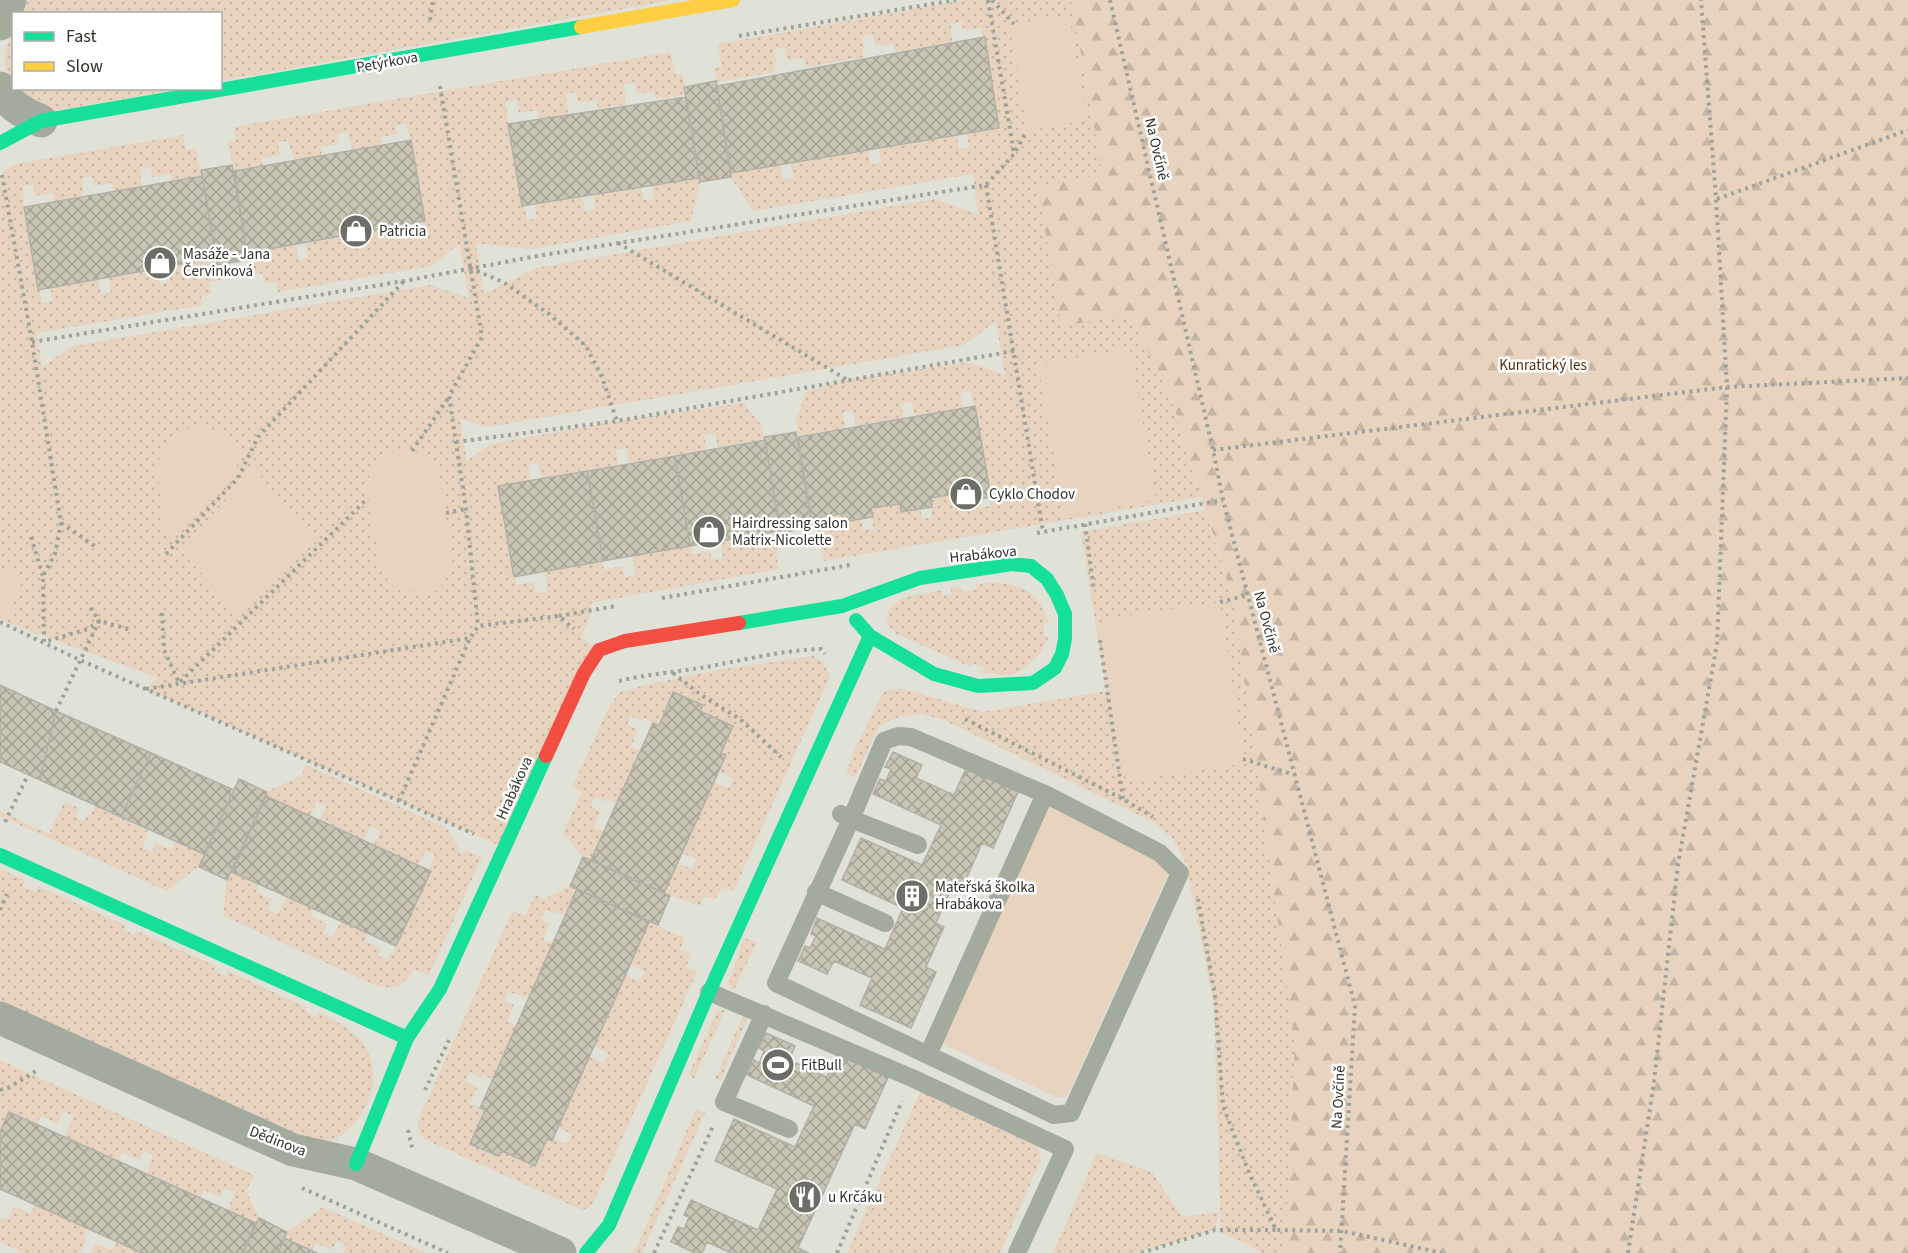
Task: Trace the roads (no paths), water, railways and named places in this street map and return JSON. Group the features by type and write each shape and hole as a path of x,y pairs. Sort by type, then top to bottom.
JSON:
{"street":[{"path":"0,24 10,0"},
{"name":"Petýrkova","path":"222,90 733,0"},
{"path":"0,88 4,96 21,112 41,121"},
{"name":"Petýrkova","path":"0,143 41,121 221,90"},
{"name":"Hrabákova","path":"356,1164 407,1038 440,989 584,673 599,650 625,641 842,606 920,578 1012,564 1031,566 1047,579 1065,614 1065,639 1062,654 1055,668 1033,683 978,686 934,674 870,636 842,606"},
{"path":"586,1253 609,1225 709,992 870,636"},
{"path":"0,855 407,1038"},
{"name":"Dědinova","path":"0,1018 293,1150 356,1164 560,1253"}],"lane":[{"path":"898,736 911,737 1045,794 1160,853 1180,873 1071,1113 1054,1115 776,982 816,892 846,816 884,741 898,736"},
{"path":"928,1054 1045,794"},
{"path":"846,816 918,845"},
{"path":"816,892 885,923"},
{"path":"709,992 912,1078 1065,1149 1017,1253"},
{"path":"764,1014 724,1102 789,1129"}],"place":[{"name":"Patricia","path":"356,231"},
{"name":"Masáže - Jana Červinková","path":"160,263"},
{"name":"Cyklo Chodov","path":"966,494"},
{"name":"Hairdressing salon Matrix-Nicolette","path":"709,532"},
{"name":"Mateřská školka Hrabákova","path":"912,896"},
{"name":"FitBull","path":"778,1065"},
{"name":"u Krčáku","path":"805,1197"}],"park label":[{"name":"Kunratický les","path":"1543,365"}]}
